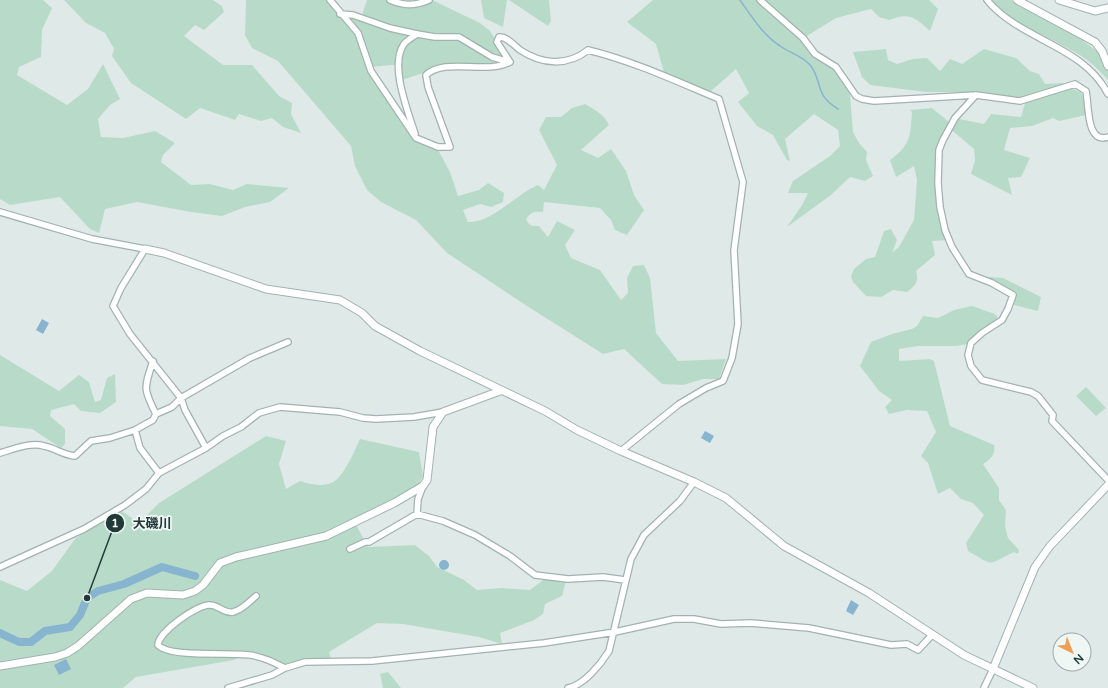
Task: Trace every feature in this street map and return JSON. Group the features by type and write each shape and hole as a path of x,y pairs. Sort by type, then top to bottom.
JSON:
{"street":[{"path":"330,0 340,14 358,33 371,72 416,138 438,147 450,147 428,87 426,75 431,70 439,67 486,67 505,65 510,62"},
{"path":"390,0 416,5 429,0"},
{"path":"760,0 803,38 815,54 836,67 852,92 862,99 874,101 976,95 1020,101 1075,84 1086,91 1092,131 1096,136 1103,139 1108,137"},
{"path":"987,0 999,12 1030,34 1084,63 1100,80 1108,94"},
{"path":"1016,0 1096,42 1102,51 1108,66"},
{"path":"1059,0 1095,11 1108,8"},
{"path":"340,14 353,15 416,34 435,37 459,37 492,57 510,62"},
{"path":"416,34 405,43 399,58 399,75 416,138"},
{"path":"510,62 497,42 499,36 503,37 520,50 544,61 567,61 580,56 588,50 601,53 661,74 719,99 740,169 743,182 742,200 736,229 734,250 738,324 732,358 726,377 723,381 706,388 679,404 621,451"},
{"path":"976,95 955,118 939,150 938,183 940,207 945,230 952,247 969,274 992,283 1012,295 1008,309 1002,320 978,335 971,344 968,355 971,366 982,380 1031,392 1038,396 1053,415 1052,421 1108,480"},
{"path":"0,212 92,239 164,253 266,288 340,300 362,313 375,326 397,339 500,391 545,411 577,430 621,451 694,482 726,498 784,546 869,592 964,655 1033,688"},
{"path":"145,249 121,288 113,306 130,334 181,398 185,410 206,448"},
{"path":"0,453 32,445 45,446 66,455 75,456 91,442 135,430 153,420 156,414 172,407 181,398 250,358 288,342"},
{"path":"153,362 145,383 146,394 156,414"},
{"path":"0,567 84,529 125,506 146,489 159,473 241,427 258,413 280,407 340,412 363,418 376,419 414,417 443,412 500,391"},
{"path":"417,514 418,499 429,473 433,427 443,412"},
{"path":"135,430 140,448 159,473"},
{"path":"568,688 575,687 602,662 609,651 615,632 625,580 631,559 640,540 680,501 694,482"},
{"path":"984,688 1031,577 1039,562 1050,546 1108,485"},
{"path":"0,666 55,657 67,653 78,646 131,599 147,592 183,595 202,585 220,563 236,556 326,536 394,503 423,486"},
{"path":"350,549 365,542 369,542 417,514 443,521 475,535 510,556 535,575 568,579 603,577 625,580"},
{"path":"256,596 233,612 227,612 212,605 202,606 170,628 160,638 158,645 163,649 182,652 213,655 249,655 264,658 285,668"},
{"path":"228,688 272,675 285,668 305,662 372,661 530,645 615,632 674,619 694,619 722,624 751,623 809,628 891,645 907,644 918,650 932,635"}],"green space":[{"path":"0,0 43,0 52,8 42,30 41,57 19,67 17,75 67,105 88,89 103,64 120,99 110,105 98,119 101,137 123,138 155,131 175,143 163,155 161,162 191,185 210,184 233,190 247,184 289,188 270,202 245,207 222,216 137,202 105,209 99,233 90,229 60,197 10,205 0,199"},
{"path":"64,0 213,0 222,6 224,12 204,30 195,25 184,36 223,65 252,65 279,96 292,103 291,114 301,133 283,127 272,118 261,121 239,114 235,120 200,108 186,119 131,83 112,56 114,49 105,33 86,23"},
{"path":"246,0 331,0 349,23 369,61 360,37 345,14 361,18 367,0 432,0 480,23 490,31 510,62 436,66 426,72 402,80 402,64 371,67 412,134 436,146 450,172 458,196 479,190 488,183 504,193 503,202 491,207 480,204 463,210 468,222 477,221 494,214 538,185 544,190 557,165 539,130 546,117 561,117 572,108 585,104 599,113 605,118 609,125 581,150 598,158 611,149 626,171 634,195 644,210 627,235 615,230 611,220 600,208 544,202 543,212 533,212 526,219 531,225 539,226 548,237 557,221 575,230 565,245 571,258 600,270 621,300 628,293 627,278 633,266 644,265 650,278 656,333 678,361 726,359 719,379 703,379 683,385 662,384 624,349 603,354 447,253 416,220 381,202 367,190 355,166 351,146 278,61 252,48 245,35"},
{"path":"481,0 507,0 503,27 484,18"},
{"path":"509,0 549,0 551,21 548,26"},
{"path":"653,0 929,0 938,9 930,31 916,19 911,17 902,16 889,20 879,17 871,9 836,18 805,37 787,24 814,56 835,69 850,95 853,132 859,143 867,152 866,160 873,176 865,181 850,177 831,195 787,227 802,205 808,193 788,193 793,181 830,156 840,146 838,130 814,114 785,139 790,161 787,160 773,135 757,126 738,102 749,93 736,69 711,91 665,76 656,44 627,22"},
{"path":"992,0 1011,0 1072,33 1108,59 1108,80 1082,56 1021,24"},
{"path":"886,49 888,60 897,64 913,59 927,58 940,71 950,59 962,64 984,49 1016,58 1030,71 1039,74 1045,84 1062,83 1081,93 1085,100 1086,115 1059,121 1053,118 1032,126 1010,128 1004,150 1030,158 1021,177 1008,178 1012,195 971,174 975,160 974,149 949,128 955,118 984,124 991,114 1021,117 1026,100 976,92 926,92 870,85 862,77 853,52"},
{"path":"932,108 949,122 943,137 936,166 936,196 943,225 949,240 932,241 935,255 916,271 917,281 907,292 893,290 881,297 866,296 853,282 851,276 854,269 866,259 875,257 884,231 891,229 897,240 892,253 899,247 914,220 917,180 914,166 896,177 890,160 906,145 911,128 912,112 910,110"},
{"path":"976,276 1003,278 1041,297 1038,311 1010,304 1012,294"},
{"path":"972,306 995,314 999,319 968,344 956,346 918,346 899,349 899,361 930,359 934,361 950,426 994,445 992,456 983,464 999,488 999,500 1006,510 1005,526 1008,538 1019,550 1018,554 1014,552 995,562 987,562 968,551 966,543 984,515 973,503 961,499 950,488 938,494 928,463 921,456 936,432 927,411 907,410 889,414 885,407 892,400 879,391 860,366 871,342 892,334 912,329 917,326 923,316 938,318 954,310"},
{"path":"0,355 59,391 79,375 89,382 95,402 101,400 107,378 115,374 116,402 100,413 81,411 74,404 51,410 50,416 65,429 65,444 61,448 32,429 0,426"},
{"path":"1086,387 1106,408 1096,416 1076,396"},
{"path":"266,436 286,441 279,464 286,489 300,481 319,485 331,483 340,476 348,464 360,439 419,452 423,476 418,485 354,521 368,547 415,545 429,556 437,567 464,580 477,590 501,588 530,590 547,577 567,577 562,596 545,604 543,614 534,620 500,633 502,644 479,637 403,624 377,623 329,652 331,659 282,667 243,653 234,660 136,677 123,688 0,688 0,580 27,591 52,571 75,539 119,509 139,523 159,503"},
{"path":"388,672 401,688 383,688 380,674"}],"water":[{"path":"42,319 49,323 43,334 36,330"},
{"path":"705,431 714,436 710,443 701,438"},
{"path":"442,560 446,560 448,561 448,569 442,570 439,567 439,563"},
{"path":"851,600 859,605 853,615 846,611"},
{"path":"66,659 71,669 59,675 54,665"}],"waterway":[{"path":"740,0 768,37 811,66 815,72 825,98 830,104 838,109"},
{"path":"0,633 19,642 31,642 45,631 70,627 80,615 87,598 98,591 124,584 162,567 195,576"}],"place":[{"name":"大磯川","path":"87,598"}]}
